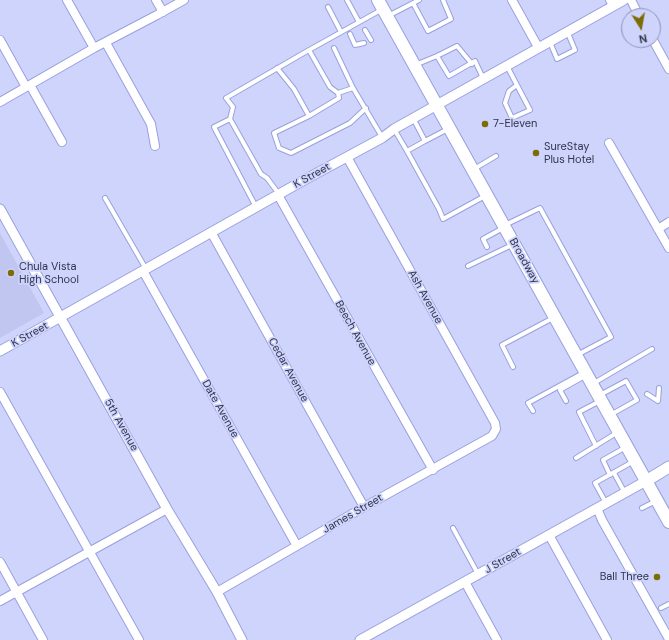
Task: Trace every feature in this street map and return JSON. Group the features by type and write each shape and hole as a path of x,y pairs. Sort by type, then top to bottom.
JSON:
{"main road":[{"name":"Broadway","path":"383,8 669,522"},
{"name":"J Street","path":"646,482 669,467"},
{"name":"J Street","path":"646,482 669,474"}],"street":[{"path":"67,0 94,48"},
{"path":"156,0 163,12"},
{"path":"0,102 94,48 106,43 184,0"},
{"path":"512,0 538,48"},
{"name":"K Street","path":"0,351 382,138 394,128 538,48 612,3 624,0"},
{"path":"0,40 62,142"},
{"path":"106,43 151,124 155,146"},
{"path":"657,48 669,69"},
{"path":"609,143 669,248"},
{"name":"Ash Avenue","path":"347,157 495,423 495,432 490,437"},
{"name":"Beech Avenue","path":"279,195 433,470"},
{"name":"5th Avenue","path":"0,209 167,509 217,592 242,640"},
{"path":"658,229 669,222"},
{"name":"Cedar Avenue","path":"211,232 364,507"},
{"name":"Date Avenue","path":"144,270 296,546"},
{"path":"0,392 139,640"},
{"name":"James Street","path":"217,592 364,507 490,437"},
{"name":"J Street","path":"360,640 646,482"},
{"path":"598,508 602,520 669,638"},
{"path":"0,602 167,509"},
{"path":"549,535 607,640"},
{"path":"0,562 44,640"},
{"path":"465,582 497,640"}],"lane":[{"path":"347,0 359,22"},
{"path":"279,195 267,178 261,174 230,119 232,107 226,98 383,8 413,3 420,0"},
{"path":"413,3 428,31 451,19 442,0"},
{"path":"328,7 341,32"},
{"path":"365,30 371,40"},
{"path":"549,41 557,59 575,50 567,31"},
{"path":"350,34 355,45 364,43"},
{"path":"415,65 458,46 472,64"},
{"path":"334,48 382,138"},
{"path":"309,50 330,87 338,93"},
{"path":"437,56 449,76 475,61 483,79"},
{"path":"507,65 530,110 512,118 505,103 509,91 517,85"},
{"path":"277,68 294,88 309,116"},
{"path":"338,93 354,88"},
{"path":"338,93 339,98 309,116 274,132 278,148 291,153 350,123 366,108"},
{"path":"413,118 425,141"},
{"path":"230,119 214,127 256,208"},
{"path":"394,128 439,208 443,219 487,195"},
{"path":"407,151 450,128"},
{"path":"473,169 496,156"},
{"path":"105,198 144,270"},
{"path":"487,247 483,239 540,208 611,338 576,356"},
{"path":"468,266 514,244"},
{"path":"513,367 502,345 555,317"},
{"path":"533,412 528,403 652,349"},
{"path":"566,401 560,390 588,377"},
{"path":"596,446 579,412 626,381 637,400 610,415"},
{"path":"647,394 658,401 659,388"},
{"path":"576,458 618,432"},
{"path":"625,493 603,460 627,447"},
{"path":"607,504 595,483 634,461"},
{"path":"642,508 657,500"},
{"path":"452,528 479,575"},
{"path":"661,608 669,604"}],"shaded area":[{"name":"Chula Vista High School","path":"0,233 44,313 0,338"}],"place":[{"name":"7-Eleven","path":"485,124"},
{"name":"SureStay Plus Hotel","path":"536,153"},
{"name":"Chula Vista High School","path":"11,273"},
{"name":"Ball Three","path":"657,577"}]}
